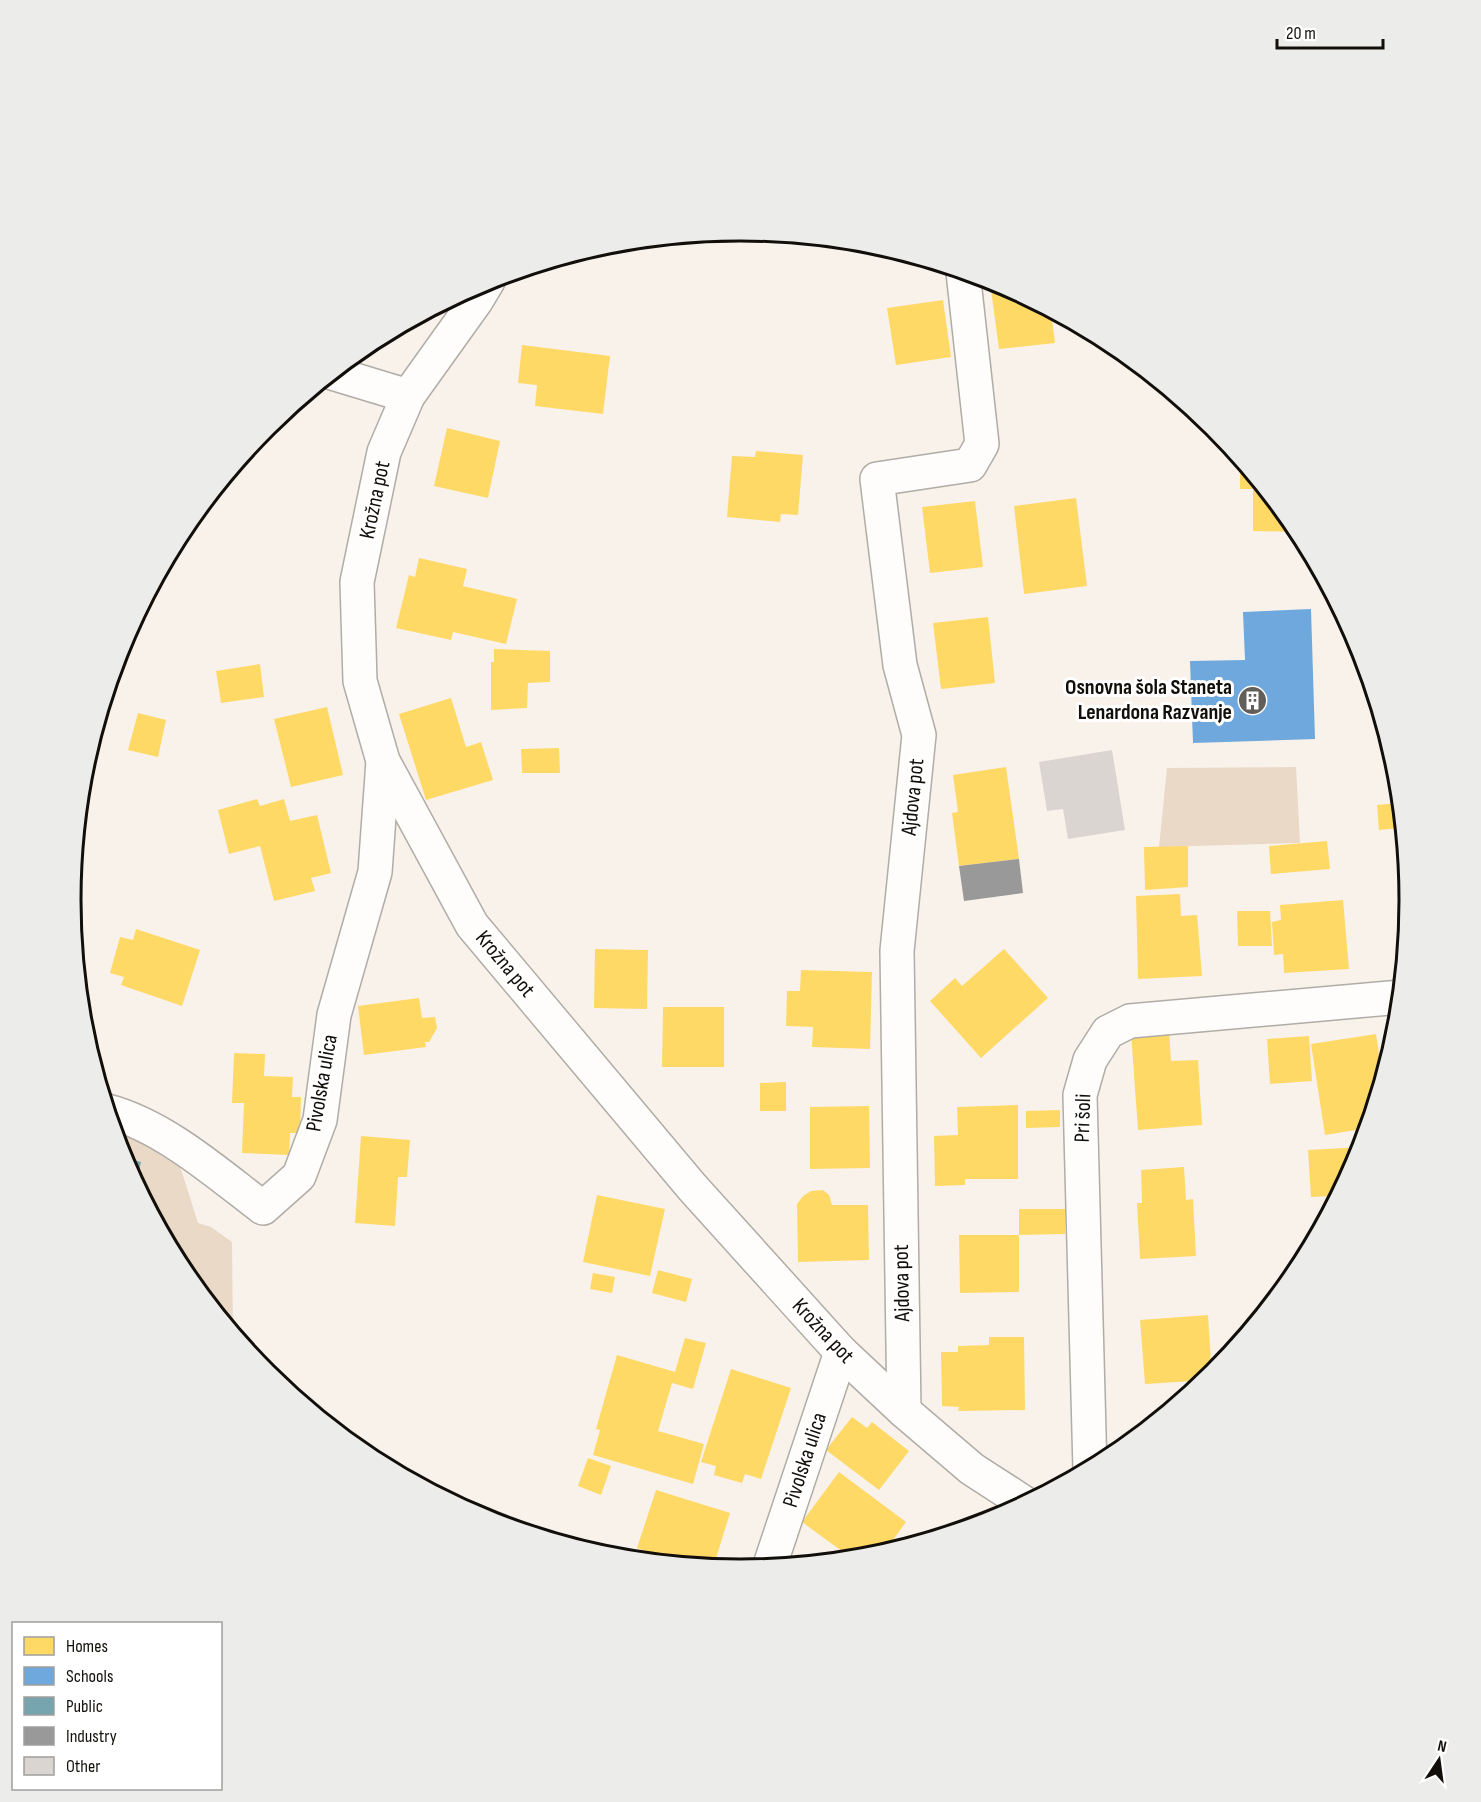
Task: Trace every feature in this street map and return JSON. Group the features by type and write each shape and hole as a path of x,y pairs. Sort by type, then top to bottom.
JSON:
{"street":[{"name":"Ajdova pot","path":"904,1411 897,951 919,735 900,666 877,479 970,465 982,444 964,281"},
{"name":"Krožna pot","path":"479,296 408,396 384,452 357,582 360,681 383,761 472,925 692,1187 841,1352 904,1411 972,1469 1018,1499"},
{"path":"342,376 408,396"},
{"name":"Pivolska ulica","path":"116,1113 187,1149 263,1208 299,1176 320,1120 334,1015 375,872 383,761"},
{"name":"Pri šoli","path":"1090,1460 1080,1095 1090,1060 1108,1032 1130,1021 1392,998"},
{"name":"Pivolska ulica","path":"772,1559 841,1352"}],"shaded area":[{"path":"1296,767 1300,843 1159,847 1167,768"},
{"path":"124,1135 157,1145 179,1163 198,1223 211,1227 232,1242 233,1321 192,1267 169,1231 149,1193"}],"building: Homes":[{"path":"991,291 1052,321 1055,343 999,349"},
{"path":"943,300 951,357 896,365 887,308"},
{"path":"522,345 610,356 603,414 535,406 537,385 518,383"},
{"path":"447,428 500,441 488,498 434,486"},
{"path":"756,451 803,455 798,515 781,514 780,522 727,517 732,456 755,457"},
{"path":"1240,471 1287,532 1253,531 1253,489 1240,489"},
{"path":"1076,498 1087,586 1024,594 1014,506"},
{"path":"975,501 983,567 930,573 922,507"},
{"path":"419,558 467,569 463,586 517,599 506,644 453,632 451,640 396,628 409,575 415,577"},
{"path":"988,617 995,683 941,689 933,623"},
{"path":"494,649 550,651 550,682 528,683 527,708 491,710 491,662 494,662"},
{"path":"260,664 264,697 221,703 216,671"},
{"path":"451,698 466,747 481,742 493,780 426,800 399,714"},
{"path":"327,707 343,775 291,787 274,719"},
{"path":"138,713 166,720 158,757 128,750"},
{"path":"559,748 560,773 522,773 521,749"},
{"path":"1006,767 1019,859 959,866 952,813 958,812 953,775"},
{"path":"257,799 260,806 284,799 290,821 317,815 331,873 311,878 315,891 274,901 260,846 229,854 218,810"},
{"path":"1392,804 1396,828 1379,830 1377,805"},
{"path":"1327,841 1330,869 1271,874 1269,846"},
{"path":"1188,846 1188,887 1145,890 1144,847"},
{"path":"1180,894 1181,916 1197,915 1202,976 1138,979 1136,896"},
{"path":"1343,900 1349,969 1284,973 1283,954 1274,955 1272,922 1281,920 1280,905"},
{"path":"1237,911 1270,911 1272,946 1238,946"},
{"path":"136,929 200,950 182,1006 121,985 124,977 110,973 120,937 133,940"},
{"path":"595,949 648,950 647,1009 594,1008"},
{"path":"1004,949 1048,998 981,1058 930,1001 955,978 962,986"},
{"path":"801,970 872,972 870,1049 812,1047 813,1027 786,1026 787,991 800,991"},
{"path":"419,998 422,1018 435,1017 437,1028 429,1042 425,1042 426,1047 364,1055 358,1006"},
{"path":"663,1007 724,1007 724,1067 662,1067"},
{"path":"1169,1030 1171,1061 1198,1060 1202,1125 1138,1130 1131,1033"},
{"path":"1376,1034 1380,1062 1359,1129 1325,1135 1311,1044"},
{"path":"1309,1036 1312,1081 1270,1084 1267,1039"},
{"path":"234,1053 265,1054 264,1076 293,1077 292,1097 301,1097 300,1133 290,1133 289,1155 242,1153 244,1103 232,1103"},
{"path":"786,1082 786,1111 760,1111 760,1083"},
{"path":"1018,1105 1018,1179 965,1179 965,1185 935,1186 934,1136 958,1135 957,1107"},
{"path":"869,1106 870,1168 810,1169 810,1107"},
{"path":"1060,1110 1060,1127 1026,1128 1026,1111"},
{"path":"361,1136 410,1140 407,1177 398,1177 395,1226 355,1223"},
{"path":"1352,1148 1330,1196 1311,1197 1308,1150"},
{"path":"1184,1167 1186,1200 1193,1199 1196,1256 1140,1259 1137,1203 1142,1203 1141,1170"},
{"path":"823,1190 829,1195 832,1205 868,1205 869,1260 798,1262 797,1204 811,1191"},
{"path":"597,1195 665,1209 650,1276 583,1262"},
{"path":"1019,1209 1065,1209 1065,1234 1019,1235"},
{"path":"959,1235 1019,1235 1019,1292 960,1293"},
{"path":"658,1270 692,1279 686,1302 652,1293"},
{"path":"593,1273 615,1277 612,1293 590,1289"},
{"path":"1208,1315 1211,1363 1192,1381 1145,1384 1140,1320"},
{"path":"989,1337 1024,1337 1025,1410 958,1411 959,1407 942,1406 941,1352 958,1352 958,1346 989,1345"},
{"path":"685,1338 706,1343 693,1389 672,1383 658,1431 704,1444 693,1484 593,1455 600,1430 596,1429 617,1355 675,1372"},
{"path":"731,1369 791,1388 761,1479 745,1474 742,1483 714,1475 716,1466 701,1462"},
{"path":"852,1417 867,1428 872,1422 909,1451 879,1490 826,1450"},
{"path":"588,1458 611,1466 601,1495 578,1486"},
{"path":"839,1472 906,1522 891,1543 843,1552 802,1522"},
{"path":"656,1490 730,1513 716,1559 654,1555 637,1548"}],"building: Schools":[{"name":"Osnovna šola Staneta Lenardona Razvanje","path":"1311,609 1315,739 1193,743 1190,661 1245,660 1243,612"}],"building: Public":[{"path":"134,1160 141,1162 139,1171"}],"building: Industry":[{"path":"1019,859 1023,893 964,901 959,866"}],"building: Other":[{"path":"1112,750 1125,830 1068,839 1063,809 1047,811 1039,762"}],"place":[{"name":"Osnovna šola Staneta Lenardona Razvanje","path":"1253,700"}]}
